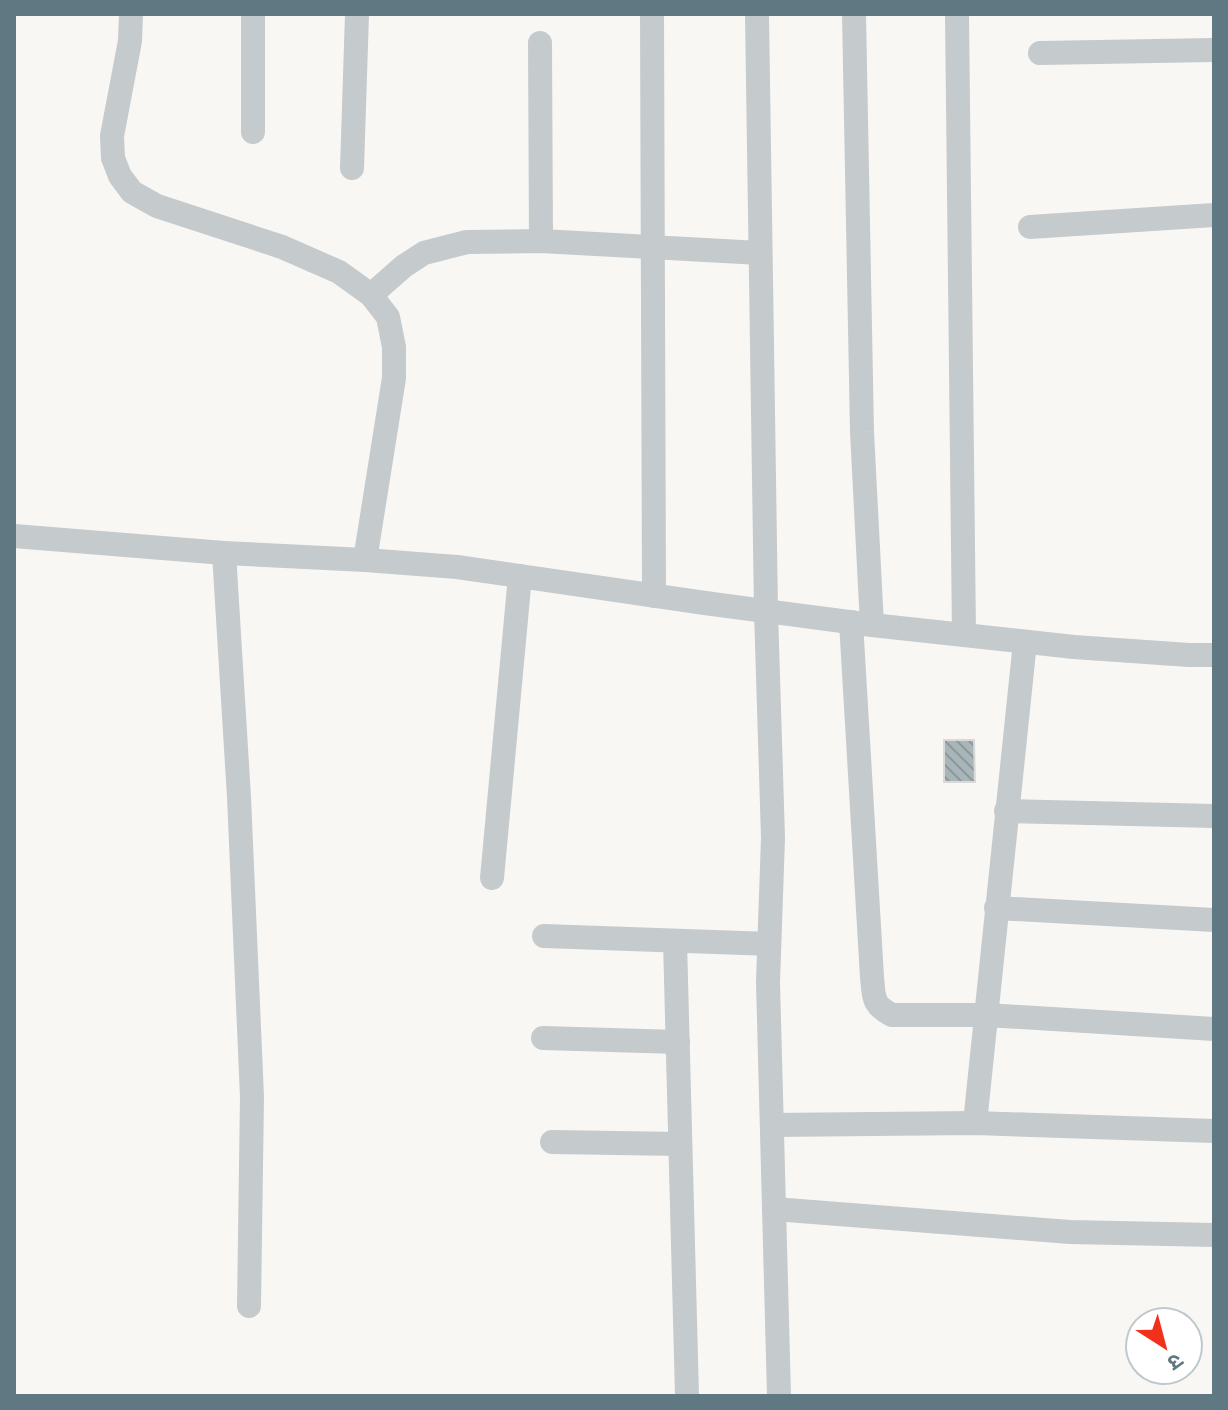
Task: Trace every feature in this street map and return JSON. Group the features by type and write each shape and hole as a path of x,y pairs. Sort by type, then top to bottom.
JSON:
{"street":[{"path":"131,14 130,41 112,136 113,158 120,176 132,192 157,206 282,247 339,272 371,295 388,317 394,347 394,378 365,560"},
{"path":"253,14 253,132"},
{"path":"352,168 357,14"},
{"path":"652,14 654,596"},
{"path":"757,14 766,611 773,838 768,944 779,1396"},
{"path":"854,14 862,432 861,623 874,998 880,1009 892,1015 986,1015 1214,1029"},
{"path":"957,14 964,635"},
{"path":"540,43 541,241"},
{"path":"1040,53 1214,50"},
{"path":"1030,227 1214,215"},
{"path":"371,295 424,253 467,242 541,241 760,253"},
{"path":"14,536 457,567 654,596 964,635 1214,655"},
{"path":"224,553 239,797 252,1097 249,1306"},
{"path":"492,878 520,576"},
{"path":"975,1123 1025,642"},
{"path":"1006,811 1214,816"},
{"path":"996,908 1214,920"},
{"path":"544,936 768,944"},
{"path":"675,941 687,1396"},
{"path":"543,1038 678,1042"},
{"path":"772,1125 975,1123 1214,1131"},
{"path":"552,1142 680,1144"},
{"path":"774,1209 1070,1232 1214,1235"}],"building":[{"path":"944,740 974,740 975,782 944,782"}]}
